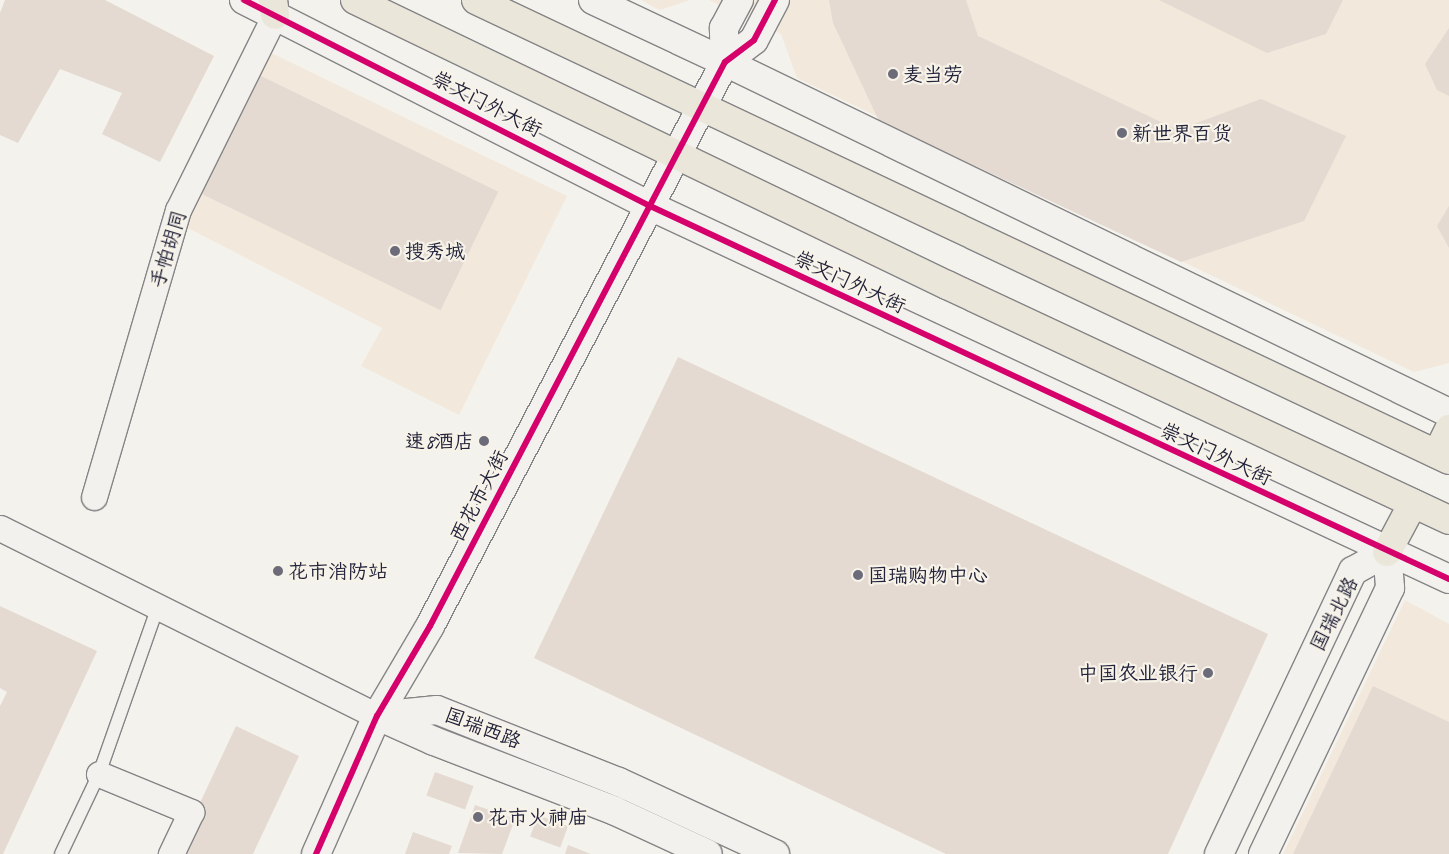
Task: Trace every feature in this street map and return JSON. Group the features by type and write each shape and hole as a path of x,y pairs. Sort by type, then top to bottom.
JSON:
{"main road":[{"name":"崇文门外大街","path":"355,0 947,285 1449,520"},
{"path":"476,0 1443,457 1449,429"},
{"path":"1387,552 1413,503"}],"street":[{"name":"崇文门外大街","path":"244,0 274,7 648,205 1449,580"},
{"path":"593,0 725,62 1449,413"},
{"path":"725,62 724,28 738,0"},
{"path":"725,62 754,40 775,0"},
{"name":"手帕胡同","path":"94,497 178,210 274,7"},
{"name":"西花市大街","path":"316,854 377,716 430,626 648,205 677,155 725,62"},
{"path":"0,528 377,716"},
{"name":"国瑞北路","path":"1220,854 1353,571 1387,552 1390,588 1263,854"},
{"name":"国瑞西路","path":"377,716 437,710 618,782 776,854"},
{"name":"国瑞西路","path":"377,716 434,741 615,811 708,854"},
{"path":"99,774 191,812 171,854"}],"lane":[{"path":"61,854 99,774 158,606"}],"shaded area":[{"path":"641,0 690,0 660,10"},
{"name":"新世界百货","path":"709,0 1449,0 1449,363 1414,372 797,78 781,34"},
{"name":"搜秀城","path":"265,50 567,196 459,415 361,366 382,328 186,227"},
{"path":"1405,600 1449,624 1449,854 1283,854"}],"building":[{"path":"5,0 105,0 214,56 160,162 102,134 122,93 60,69 18,143 0,135 0,13"},
{"name":"新世界百货","path":"829,0 966,0 978,36 1178,130 1261,99 1346,136 1304,221 1181,262 879,121 833,23"},
{"path":"1159,0 1343,0 1326,34 1267,53"},
{"path":"1449,28 1449,96 1437,90 1425,64"},
{"name":"搜秀城","path":"253,72 498,192 441,310 195,191"},
{"path":"1449,206 1449,248 1437,226"},
{"name":"国瑞购物中心","path":"678,357 1268,634 1168,854 946,854 534,658"},
{"path":"0,606 97,651 3,854 0,854 0,706 7,692 0,688"},
{"path":"1373,686 1449,722 1449,854 1293,854"},
{"path":"236,726 299,756 253,854 176,854"},
{"path":"435,772 474,786 465,810 426,795"},
{"path":"475,805 515,819 502,854 458,853"},
{"path":"538,815 568,826 560,848 530,837"},
{"path":"413,832 452,846 449,854 405,854"},
{"path":"568,845 591,854 565,854"}],"cycle path":[{"path":"244,0 648,205 1449,579"},
{"path":"316,854 377,716 430,626 725,62 754,40 775,0"}],"place":[{"name":"麦当劳","path":"893,74"},
{"name":"新世界百货","path":"1122,133"},
{"name":"搜秀城","path":"395,251"},
{"name":"速8酒店","path":"484,441"},
{"name":"花市消防站","path":"278,571"},
{"name":"国瑞购物中心","path":"858,575"},
{"name":"中国农业银行","path":"1208,673"},
{"name":"花市火神庙","path":"478,817"}]}
